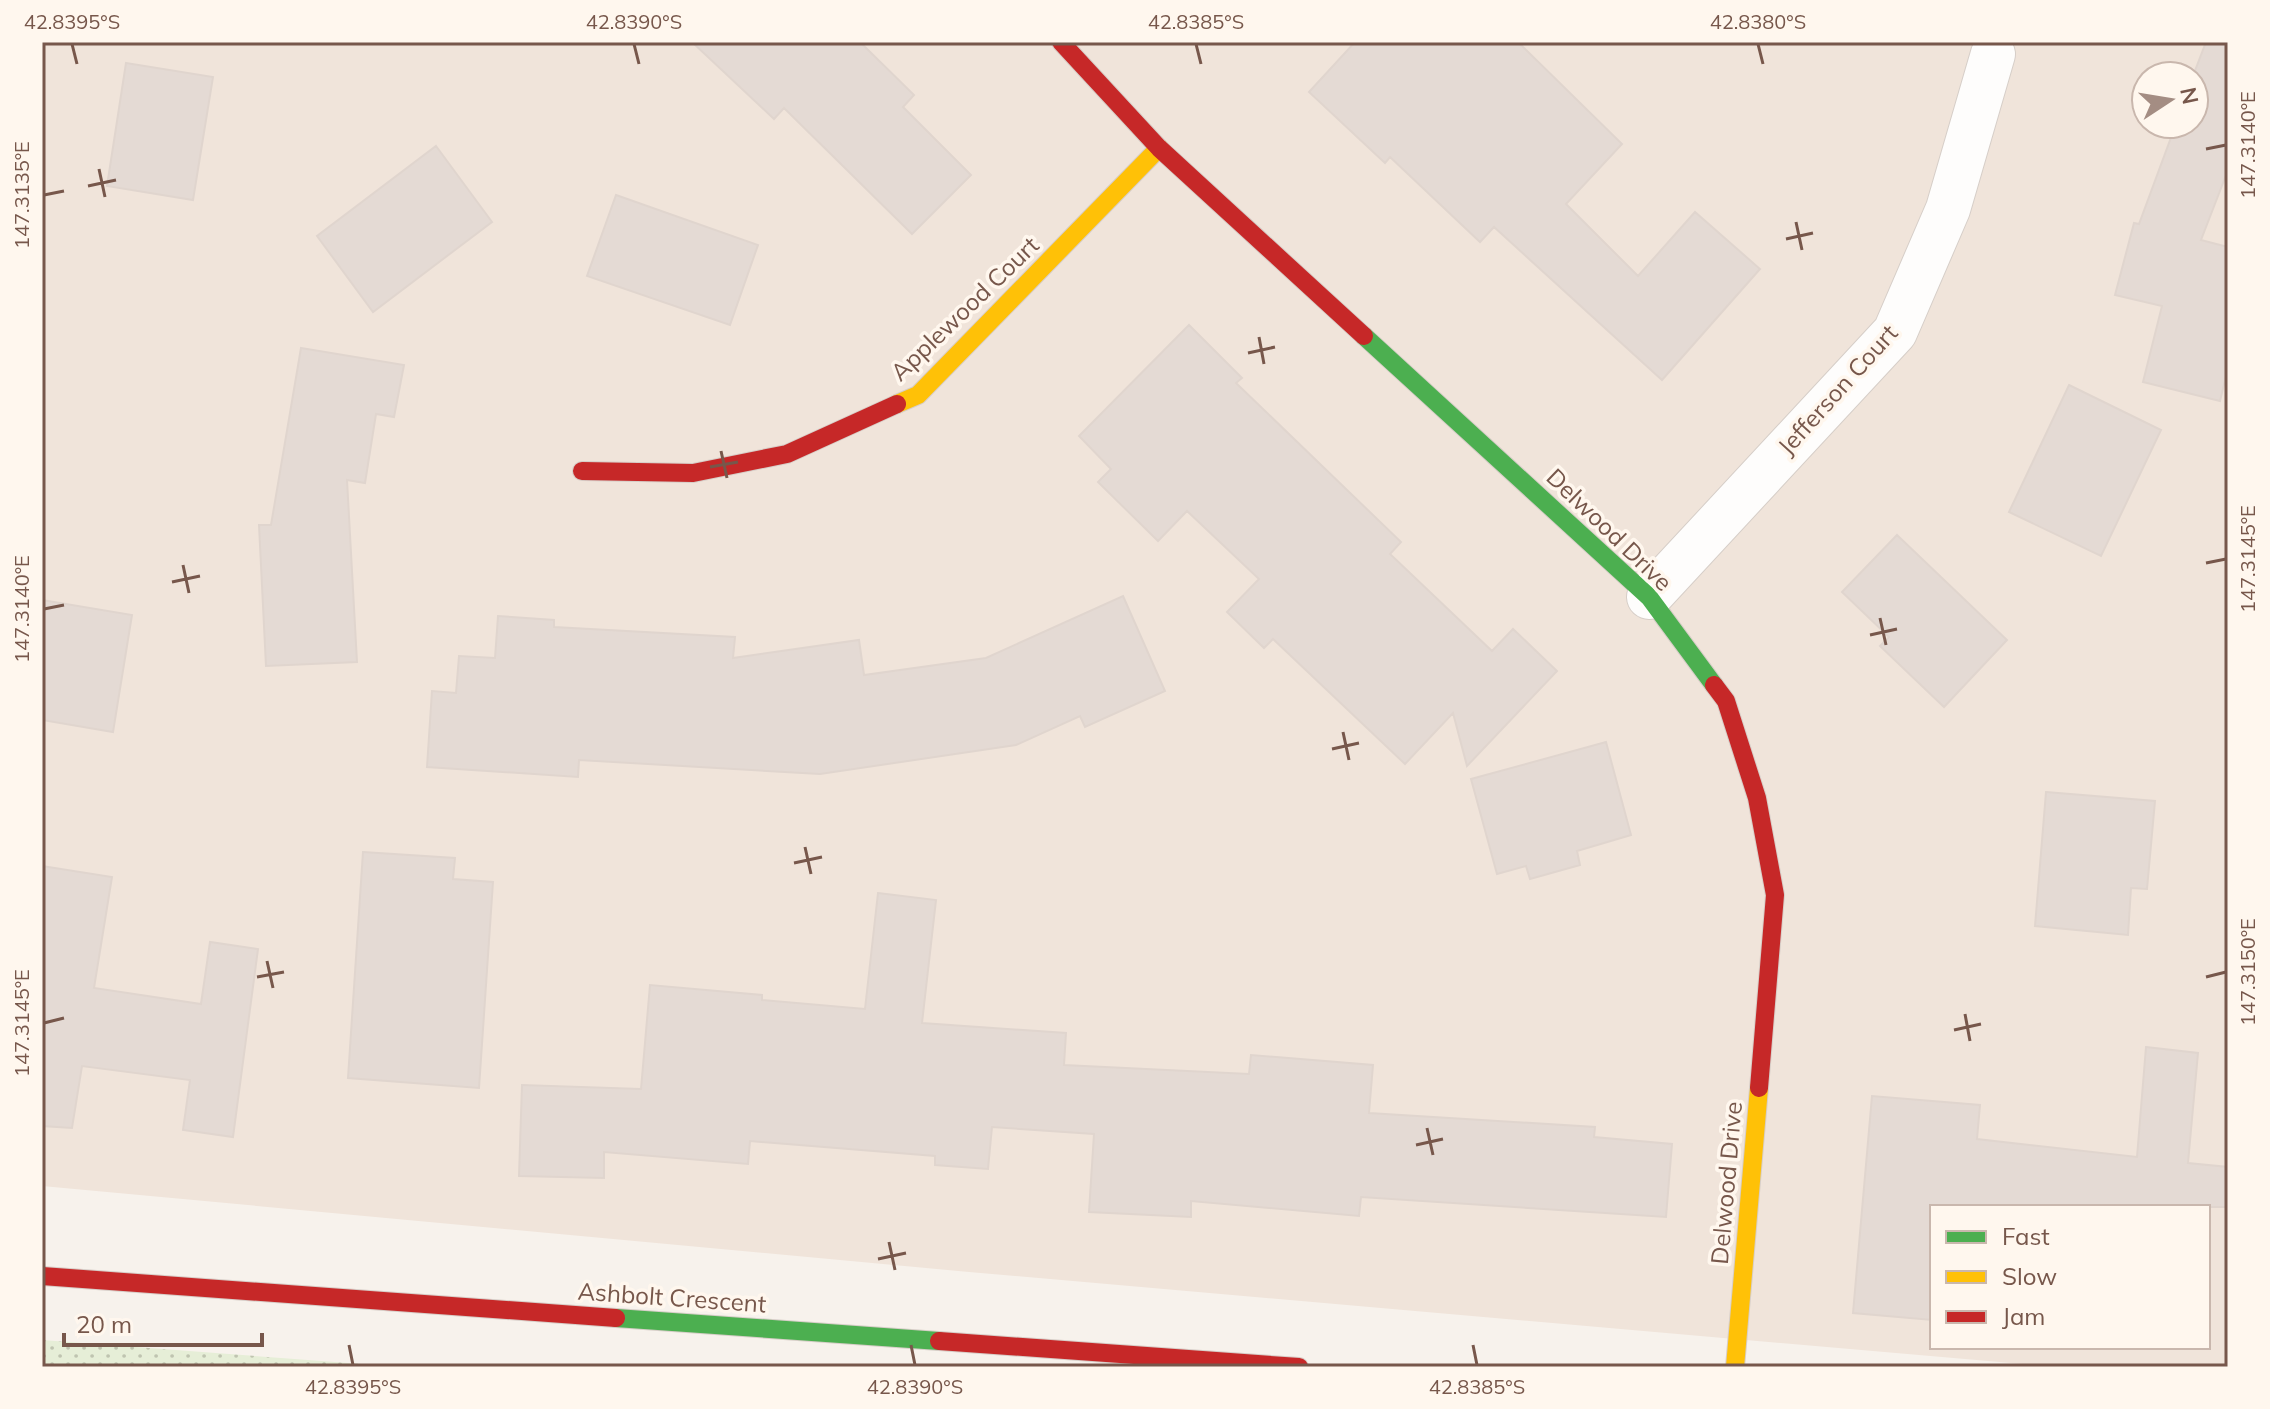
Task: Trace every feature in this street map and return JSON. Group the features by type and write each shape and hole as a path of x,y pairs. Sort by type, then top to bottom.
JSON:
{"street":[{"name":"Delwood Drive","path":"1061,42 1159,148 1649,597 1726,701 1757,798 1775,895 1735,1367"},
{"name":"Jefferson Court","path":"1649,597 1895,332 1948,209 1993,54"},
{"name":"Applewood Court","path":"582,471 693,473 787,454 918,395 1159,148"},
{"name":"Ashbolt Crescent","path":"42,1276 1299,1367"}],"shaded area":[{"path":"42,42 2228,42 2228,1367 2056,1367 969,1272 42,1186"}],"green space":[{"path":"42,1340 402,1367 42,1367"}],"building":[{"path":"692,42 860,42 914,95 903,107 971,175 912,234 784,108 774,119"},
{"path":"1355,42 1518,42 1622,144 1566,204 1638,276 1695,212 1760,269 1662,380 1494,227 1480,242 1390,157 1385,163 1309,92"},
{"path":"2206,42 2228,42 2228,170 2201,240 2228,247 2228,368 2220,401 2143,382 2162,306 2115,295 2134,223 2139,224 2170,140 2210,140 2210,60 2199,60"},
{"path":"126,63 213,77 193,200 107,186"},
{"path":"436,146 492,222 373,312 317,236"},
{"path":"616,195 758,245 730,325 587,276"},
{"path":"1189,325 1242,378 1236,383 1401,542 1390,554 1492,651 1513,629 1557,671 1467,766 1453,713 1405,764 1273,639 1264,648 1227,612 1259,579 1187,511 1158,541 1098,482 1111,469 1079,436"},
{"path":"301,348 404,365 394,417 376,414 365,483 347,480 357,662 266,666 259,525 271,525"},
{"path":"2069,385 2161,430 2101,556 2009,512"},
{"path":"1897,535 2007,640 1944,707 1880,646 1889,637 1842,592"},
{"path":"1123,596 1165,691 1085,727 1080,716 1016,745 820,774 579,760 578,777 427,767 432,691 456,693 459,656 495,658 498,616 554,620 554,627 735,637 733,658 859,640 864,675 986,658"},
{"path":"42,600 132,615 113,732 42,720"},
{"path":"1606,742 1631,835 1577,851 1580,865 1530,879 1526,866 1497,874 1471,779"},
{"path":"2046,792 2155,801 2147,889 2131,888 2128,935 2035,926"},
{"path":"363,852 455,858 453,879 493,882 479,1088 348,1078"},
{"path":"42,866 112,877 94,988 201,1004 210,942 258,949 233,1137 183,1130 190,1080 82,1066 72,1128 42,1126"},
{"path":"878,893 936,900 922,1023 1066,1033 1064,1065 1249,1074 1251,1055 1373,1065 1369,1113 1595,1127 1594,1137 1672,1144 1666,1217 1361,1197 1359,1216 1191,1201 1191,1217 1089,1212 1094,1134 992,1127 988,1169 935,1165 935,1156 750,1141 748,1164 604,1152 604,1178 519,1176 522,1085 641,1089 650,985 762,995 762,1000 865,1009"},
{"path":"2146,1047 2198,1053 2188,1163 2228,1167 2228,1207 1930,1205 1930,1320 1853,1313 1872,1096 1980,1105 1977,1139 2137,1157"}],"traffic: fast":[{"path":"1364,336 1649,597 1714,685"},
{"path":"616,1318 939,1341"}],"traffic: slow":[{"path":"897,404 918,395 1159,148"},
{"path":"1735,1367 1759,1088"}],"traffic: jam":[{"path":"1061,42 1159,148 1364,336"},
{"path":"582,471 693,473 787,454 897,404"},
{"path":"1714,685 1726,701 1757,798 1775,895 1759,1088"},
{"path":"42,1276 616,1318"},
{"path":"939,1341 1299,1367"}]}
